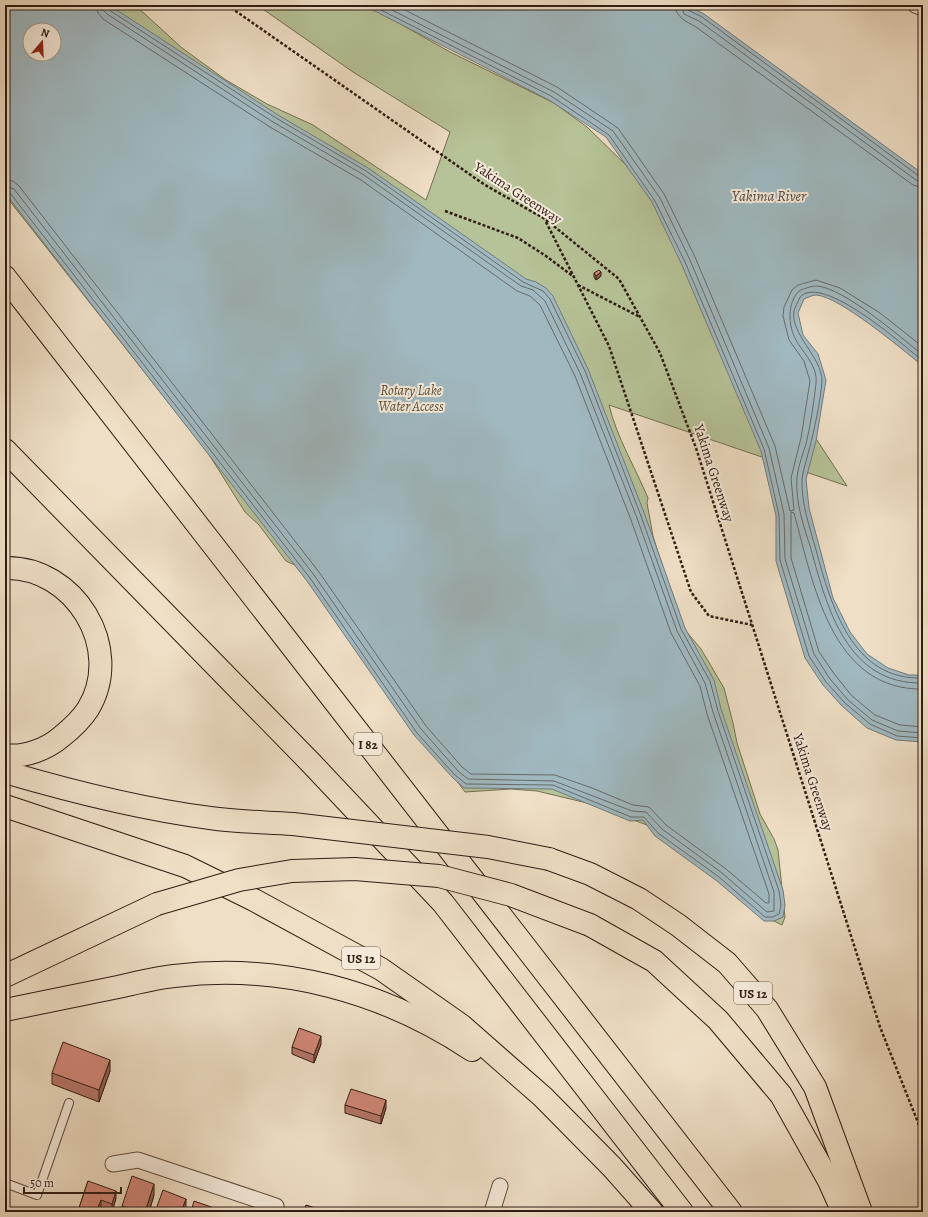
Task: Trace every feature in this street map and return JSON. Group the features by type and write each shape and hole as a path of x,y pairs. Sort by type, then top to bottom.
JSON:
{"highway":[{"name":"I 82","path":"5,277 731,1212"},
{"path":"5,450 40,484 312,764 443,903 682,1212"},
{"path":"5,568 30,571 48,578 73,596 92,621 100,658 96,691 89,708 76,724 46,748 23,754 5,755"},
{"name":"US 12","path":"5,772 77,793 149,809 212,819 292,824 488,847 549,859 590,874 639,899 678,925 727,963 766,1009 815,1087 861,1212"},
{"name":"US 12","path":"5,806 185,866 254,900 374,965 461,1025 543,1097 612,1167 652,1212"},
{"path":"5,976 158,904 239,880 292,871 355,869 439,876 511,896 590,925 654,961 718,1020 781,1095 829,1181 843,1212"},
{"path":"5,1010 174,976 240,972 304,979 371,998 452,1037 543,1097"}],"street":[{"path":"915,5 923,8"},
{"path":"113,1164 138,1160 275,1209"},
{"path":"492,1212 500,1186"}],"lane":[{"path":"5,1183 37,1195 69,1103"}],"path":[{"name":"Yakima Greenway","path":"227,5 485,185 545,219 619,279 660,353 696,448 880,1027 923,1135"},
{"path":"445,211 518,238 546,256 574,278"},
{"path":"545,219 609,346 691,592 709,616 753,625"},
{"path":"578,285 640,318"}],"green space":[{"name":"Rotary Lake Water Access","path":"5,5 135,5 182,48 226,80 267,104 313,125 426,200 450,132 353,72 257,5 367,5 450,52 554,103 587,127 629,168 790,399 847,486 609,405 621,441 648,498 647,503 653,536 677,613 685,630 701,649 724,688 737,743 760,814 774,839 778,850 785,917 782,925 770,919 647,825 587,803 537,791 511,789 465,792 299,567 286,561 259,525 245,512 208,453 5,195"}],"water":[{"name":"Rotary Lake Water Access","path":"5,5 109,5 278,115 368,168 526,279 536,282 546,288 553,296 588,369 645,515 685,628 714,680 721,709 783,890 785,905 783,917 774,921 764,921 717,881 655,836 643,820 630,821 552,789 464,788 414,735 307,581 5,193"},
{"name":"Yakima River","path":"363,5 687,5 704,14 923,174 923,366 871,325 840,304 826,298 816,295 804,299 798,313 803,335 818,354 826,380 816,441 806,479 809,508 833,598 850,632 867,654 888,668 909,675 923,675 923,742 896,740 867,728 842,706 823,685 805,658 776,561 776,516 761,451 681,263 652,202 606,137 549,100"}],"building":[{"path":"599,270 601,272 596,276 594,273"},
{"path":"299,1028 321,1036 314,1055 292,1047"},
{"path":"63,1042 110,1060 99,1090 52,1073"},
{"path":"351,1089 386,1100 381,1116 345,1105"},
{"path":"132,1176 154,1184 145,1212 139,1212 122,1206"},
{"path":"88,1181 116,1191 112,1204 101,1200 96,1212 89,1212 79,1208"},
{"path":"163,1190 186,1199 181,1212 155,1212"},
{"path":"194,1201 217,1209 216,1212 191,1212"},
{"path":"306,1205 328,1212 303,1212"},
{"path":"226,1208 238,1212 225,1212"}]}
